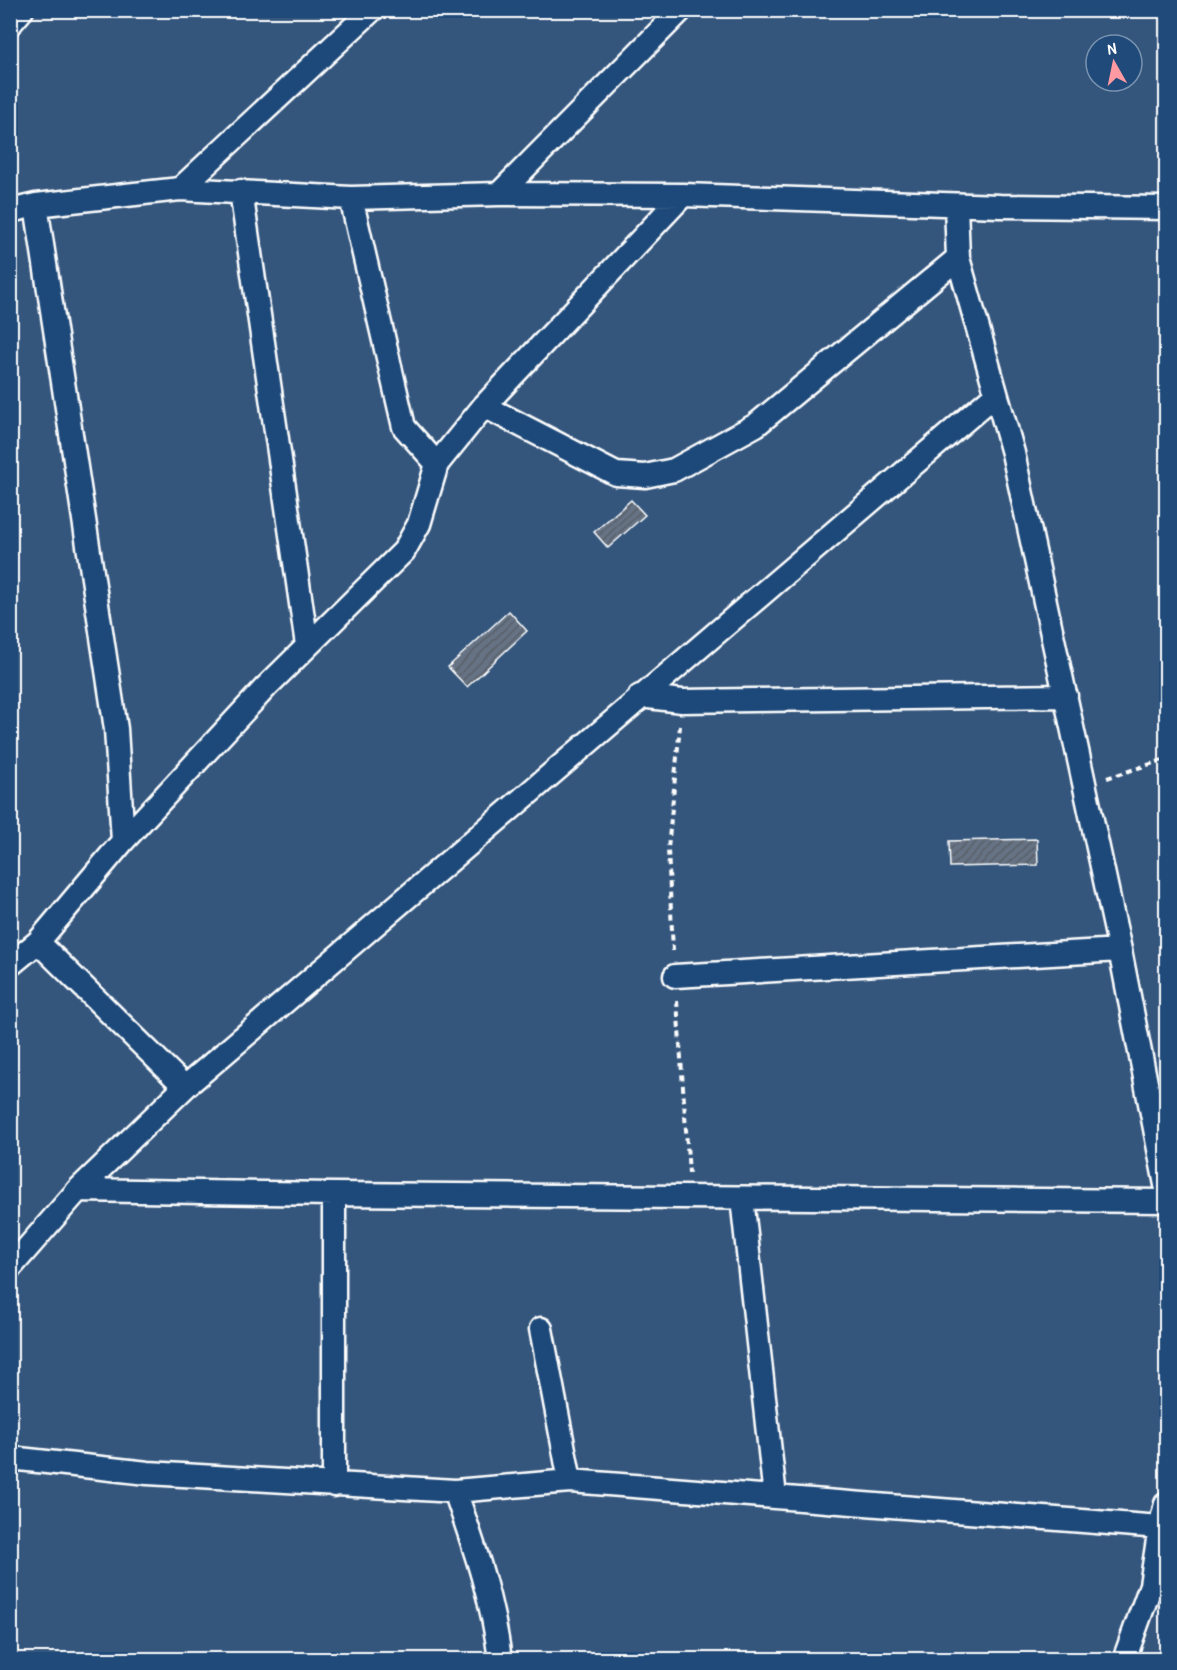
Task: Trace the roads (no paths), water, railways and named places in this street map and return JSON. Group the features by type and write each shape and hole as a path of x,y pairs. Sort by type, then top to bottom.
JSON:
{"street":[{"path":"10,24 22,10"},
{"path":"180,189 372,10"},
{"path":"499,194 681,10"},
{"path":"10,211 36,205 180,189 351,198 499,194 683,195 956,205 1167,208"},
{"path":"241,191 307,645"},
{"path":"10,965 38,942 123,841 266,687 404,551 419,524 437,464 484,406 683,195"},
{"path":"351,198 404,427 437,464"},
{"path":"36,205 116,729 123,841"},
{"path":"956,205 958,258 1013,453 1120,950 1167,1185"},
{"path":"484,406 616,474 645,476 674,470 756,425 958,258"},
{"path":"10,1268 78,1190 185,1087 996,394"},
{"path":"640,696 682,701 1066,696"},
{"path":"38,942 185,1087"},
{"path":"675,976 1120,950"},
{"path":"78,1190 1167,1201"},
{"path":"333,1485 334,1194"},
{"path":"742,1198 775,1497"},
{"path":"541,1329 570,1481"},
{"path":"10,1458 148,1473 455,1491 570,1481 1160,1527"},
{"path":"455,1491 483,1572 496,1626 500,1659"},
{"path":"1124,1659 1151,1585 1160,1527 1167,1504"}]}
